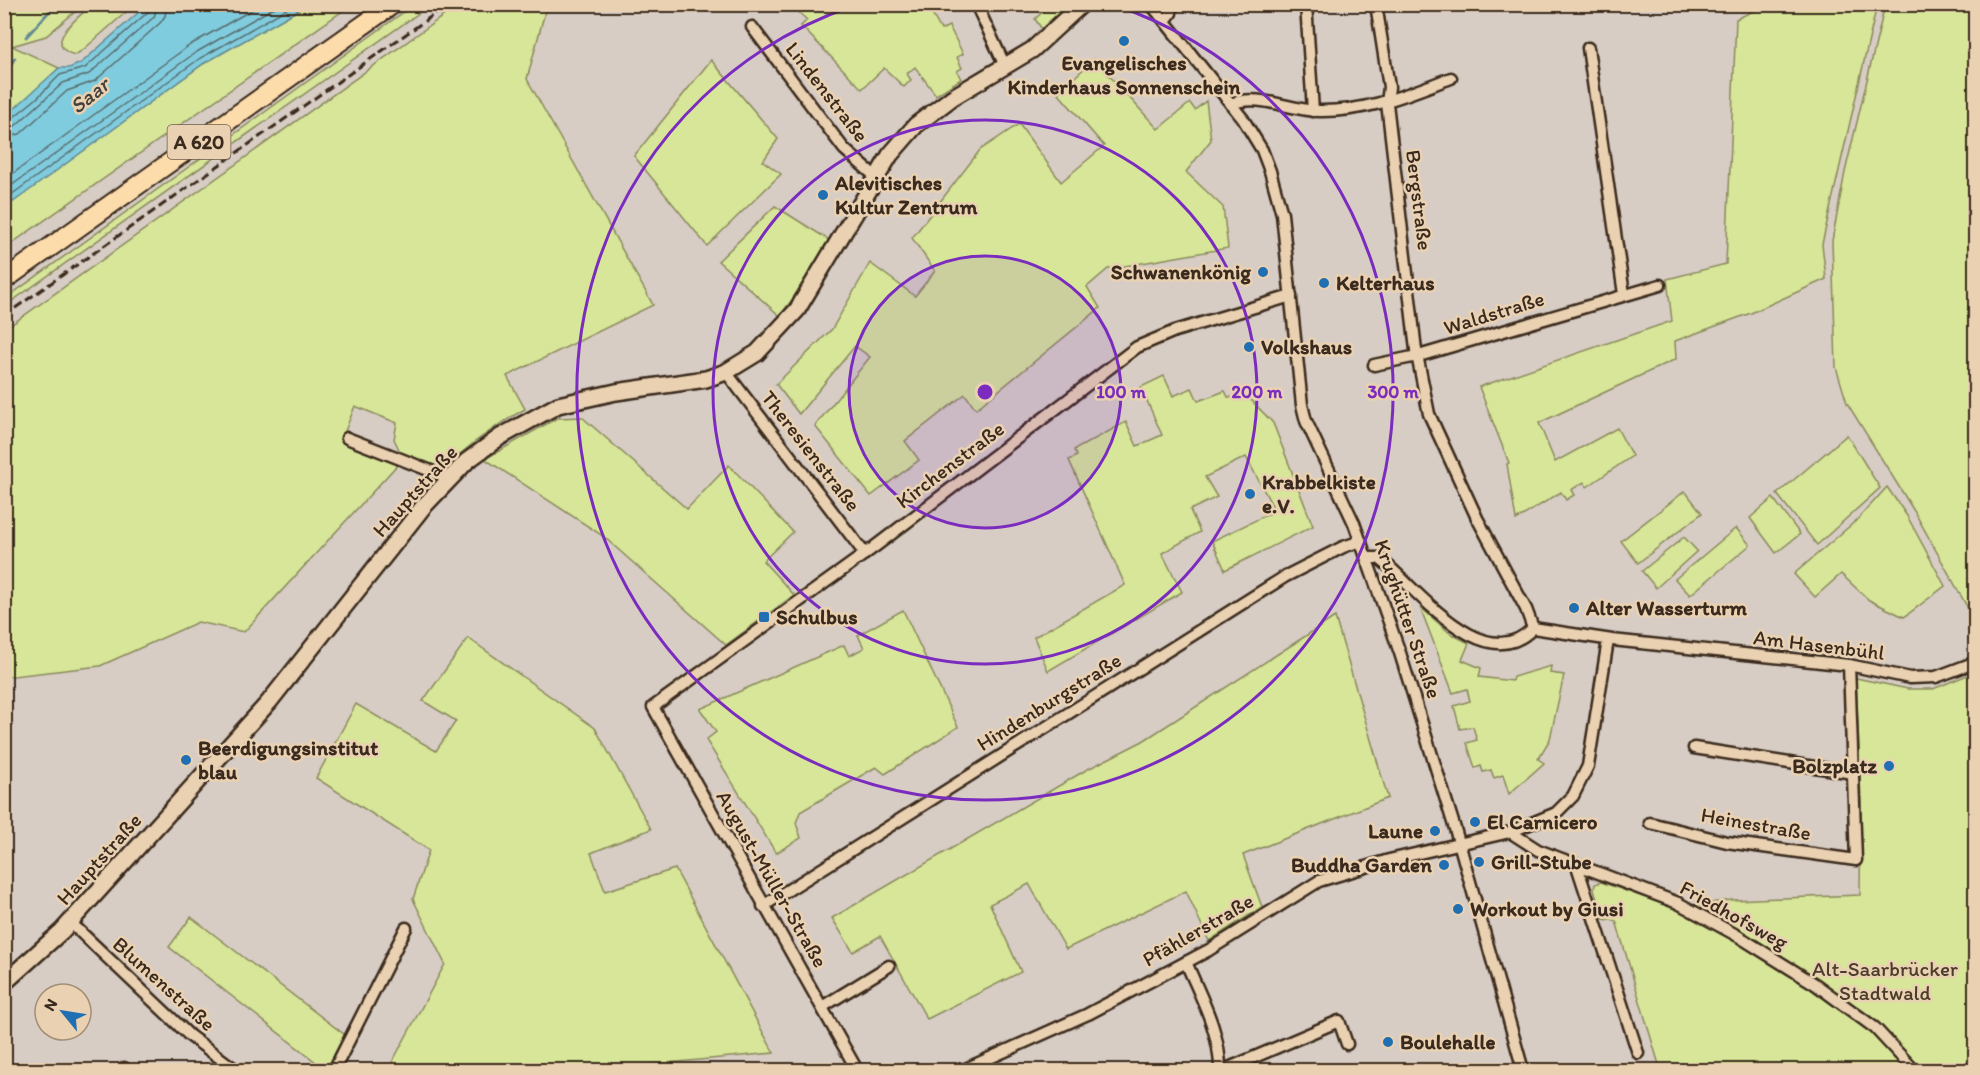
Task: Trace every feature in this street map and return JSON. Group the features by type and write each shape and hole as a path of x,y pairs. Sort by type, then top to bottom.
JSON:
{"highway":[{"name":"A 620","path":"4,265 373,4"},
{"name":"A 620","path":"4,280 393,4"}],"main road":[{"name":"Hauptstraße","path":"4,983 70,922 269,702 449,478 500,437 558,405 616,392 691,382 726,372 757,353 797,310 890,155 916,125 953,97 1006,68 1044,41 1082,4"}],"street":[{"path":"976,4 1006,68"},
{"name":"Krughütter Straße","path":"1151,4 1254,135 1270,171 1282,214 1302,405 1306,421 1361,541 1404,664 1459,843 1523,1071"},
{"path":"1165,21 1172,4"},
{"path":"1306,4 1313,111"},
{"name":"Bergstraße","path":"1376,4 1389,92 1386,103 1417,356 1429,414 1441,443 1529,615 1533,628"},
{"name":"Lindenstraße","path":"752,27 844,149 876,177"},
{"path":"1588,48 1624,294"},
{"path":"1231,104 1247,99 1313,111 1353,110 1386,103 1395,97 1451,78"},
{"name":"Waldstraße","path":"1374,365 1417,356 1660,285"},
{"name":"Kirchenstraße","path":"653,707 865,554 1137,347 1175,331 1291,296"},
{"name":"Theresienstraße","path":"726,372 865,554"},
{"path":"347,438 449,478"},
{"name":"Hindenburgstraße","path":"763,906 1286,576 1343,547 1361,541"},
{"path":"1367,558 1379,558 1451,623 1478,639 1510,643 1518,641 1533,628"},
{"name":"Am Hasenbühl","path":"1533,628 1608,640 1849,665 1910,678 1926,679 1976,662"},
{"name":"Pfählerstraße","path":"963,1071 1088,1014 1186,962 1319,881 1459,843 1510,832 1556,813 1569,802 1582,782 1588,766 1608,640"},
{"path":"1694,748 1853,773 1849,665"},
{"name":"August-Müller-Straße","path":"653,707 857,1071"},
{"name":"Heinestraße","path":"1650,823 1727,842 1856,860 1853,773"},
{"name":"Friedhofsweg","path":"1510,832 1538,850 1678,903 1738,936 1815,984 1875,1028 1914,1071"},
{"path":"1577,866 1638,1053"},
{"name":"Blumenstraße","path":"70,922 181,1028 236,1071"},
{"path":"334,1071 406,928"},
{"path":"1186,962 1214,1027 1222,1071 1339,1021 1347,1044"},
{"path":"822,1007 889,966"}],"green space":[{"path":"93,4 134,5 75,55 65,50 61,44 62,37 73,22"},
{"path":"415,4 430,5 5,306 5,299"},
{"path":"460,4 550,5 546,8 527,79 653,305 507,376 525,409 481,437 441,471 402,456 394,439 397,423 355,406 341,441 399,463 244,632 198,622 100,666 5,677 4,330"},
{"path":"5,5 83,5 46,36 12,46 59,68 5,117"},
{"path":"307,5 351,5 5,248 4,208 203,64"},
{"path":"791,5 927,5 941,30 949,26 963,54 957,57 962,68 957,71 961,79 936,95 915,67 907,74 911,80 904,87 884,68 862,89 801,26 807,20"},
{"path":"1050,5 1072,5 1044,32 1035,19"},
{"path":"1787,5 1877,5 1822,244 1826,279 1751,313 1675,341 1676,359 1539,423 1555,462 1617,428 1632,456 1587,487 1584,482 1571,490 1574,495 1566,500 1561,492 1516,520 1507,464 1509,463 1479,387 1672,321 1667,279 1726,264 1736,19 1760,8 1787,7"},
{"path":"1885,5 1975,5 1975,621 1914,511 1847,403 1836,367 1832,241 1845,172"},
{"path":"1094,59 1158,129 1190,103 1195,110 1206,101 1211,140 1186,172 1223,207 1228,248 1108,269 1087,287 1100,308 976,409 965,394 905,441 919,460 871,496 815,426 870,357 855,346 799,414 776,384 832,329 870,263 915,296 935,271 912,238 980,150 1019,124 1061,182 1104,146 1058,93"},
{"path":"711,60 778,139 763,161 781,174 707,246 634,156"},
{"path":"775,206 829,240 804,283 780,316 718,261"},
{"path":"1164,376 1173,396 1192,388 1198,401 1225,391 1228,397 1251,400 1273,423 1313,526 1225,570 1212,541 1275,511 1246,457 1205,477 1217,497 1190,510 1200,532 1162,553 1182,592 1048,671 1034,637 1125,585 1069,460 1077,456 1074,450 1126,422 1137,446 1162,435 1141,387"},
{"path":"582,417 687,509 729,465 793,532 763,561 794,595 726,645 603,536 485,459 557,418"},
{"path":"1847,435 1880,488 1817,545 1777,494"},
{"path":"1887,487 1907,516 1945,586 1904,617 1869,600 1841,574 1815,597 1794,574 1858,519"},
{"path":"1685,491 1702,513 1638,563 1621,541"},
{"path":"1773,498 1800,534 1776,553 1750,518"},
{"path":"1736,528 1750,545 1690,595 1675,579"},
{"path":"1684,537 1697,551 1656,588 1642,571"},
{"path":"1420,607 1451,634 1469,643 1462,660 1481,668 1479,677 1512,681 1513,677 1551,666 1550,673 1564,675 1550,739 1538,759 1544,763 1509,794 1503,775 1494,778 1491,770 1483,772 1481,766 1475,768 1467,743 1477,740 1473,727 1460,729 1454,706 1470,701 1467,689 1453,693"},
{"path":"903,610 958,727 885,774 876,767 800,812 796,823 801,838 776,853 706,740 716,732 700,709 844,645 849,656 864,648 858,635"},
{"path":"1335,617 1388,798 1243,855 1262,907 1209,941 1186,891 1066,949 1029,884 990,904 1021,972 927,1019 880,936 853,952 832,918 1086,770 1143,741"},
{"path":"468,638 595,728 651,829 591,853 605,891 675,869 774,1053 592,1070 389,1068 445,964 413,899 429,850 316,778 356,704 436,751 456,721 423,701"},
{"name":"Alt-Saarbrücker Stadtwald","path":"1975,672 1975,1070 1653,1070 1660,1068 1616,921 1603,919 1594,889 1595,884 1601,882 1674,908 1732,900 1860,895 1861,801 1856,678 1908,689 1933,689"},
{"path":"191,917 345,1035 326,1070 169,947"}],"water":[{"name":"Saar","path":"147,5 307,5 203,64 5,208 5,117 59,68 69,68 81,63"}],"waterway":[{"path":"26,37 56,4"},
{"path":"4,74 15,58"}],"railway":[{"path":"4,316 449,4"}],"place":[{"name":"Evangelisches Kinderhaus Sonnenschein","path":"1124,41"},
{"name":"Alevitisches Kultur Zentrum","path":"823,195"},
{"name":"Schwanenkönig","path":"1263,272"},
{"name":"Kelterhaus","path":"1324,283"},
{"name":"Volkshaus","path":"1249,347"},
{"name":"Krabbelkiste e.V.","path":"1250,494"},
{"name":"Alter Wasserturm","path":"1574,608"},
{"name":"Schulbus","path":"764,617"},
{"name":"Beerdigungsinstitut blau","path":"186,760"},
{"name":"Bolzplatz","path":"1889,766"},
{"name":"El Carnicero","path":"1475,822"},
{"name":"Laune","path":"1435,831"},
{"name":"Grill-Stube","path":"1479,862"},
{"name":"Buddha Garden","path":"1444,865"},
{"name":"Workout by Giusi","path":"1458,909"},
{"name":"Boulehalle","path":"1388,1042"}]}
